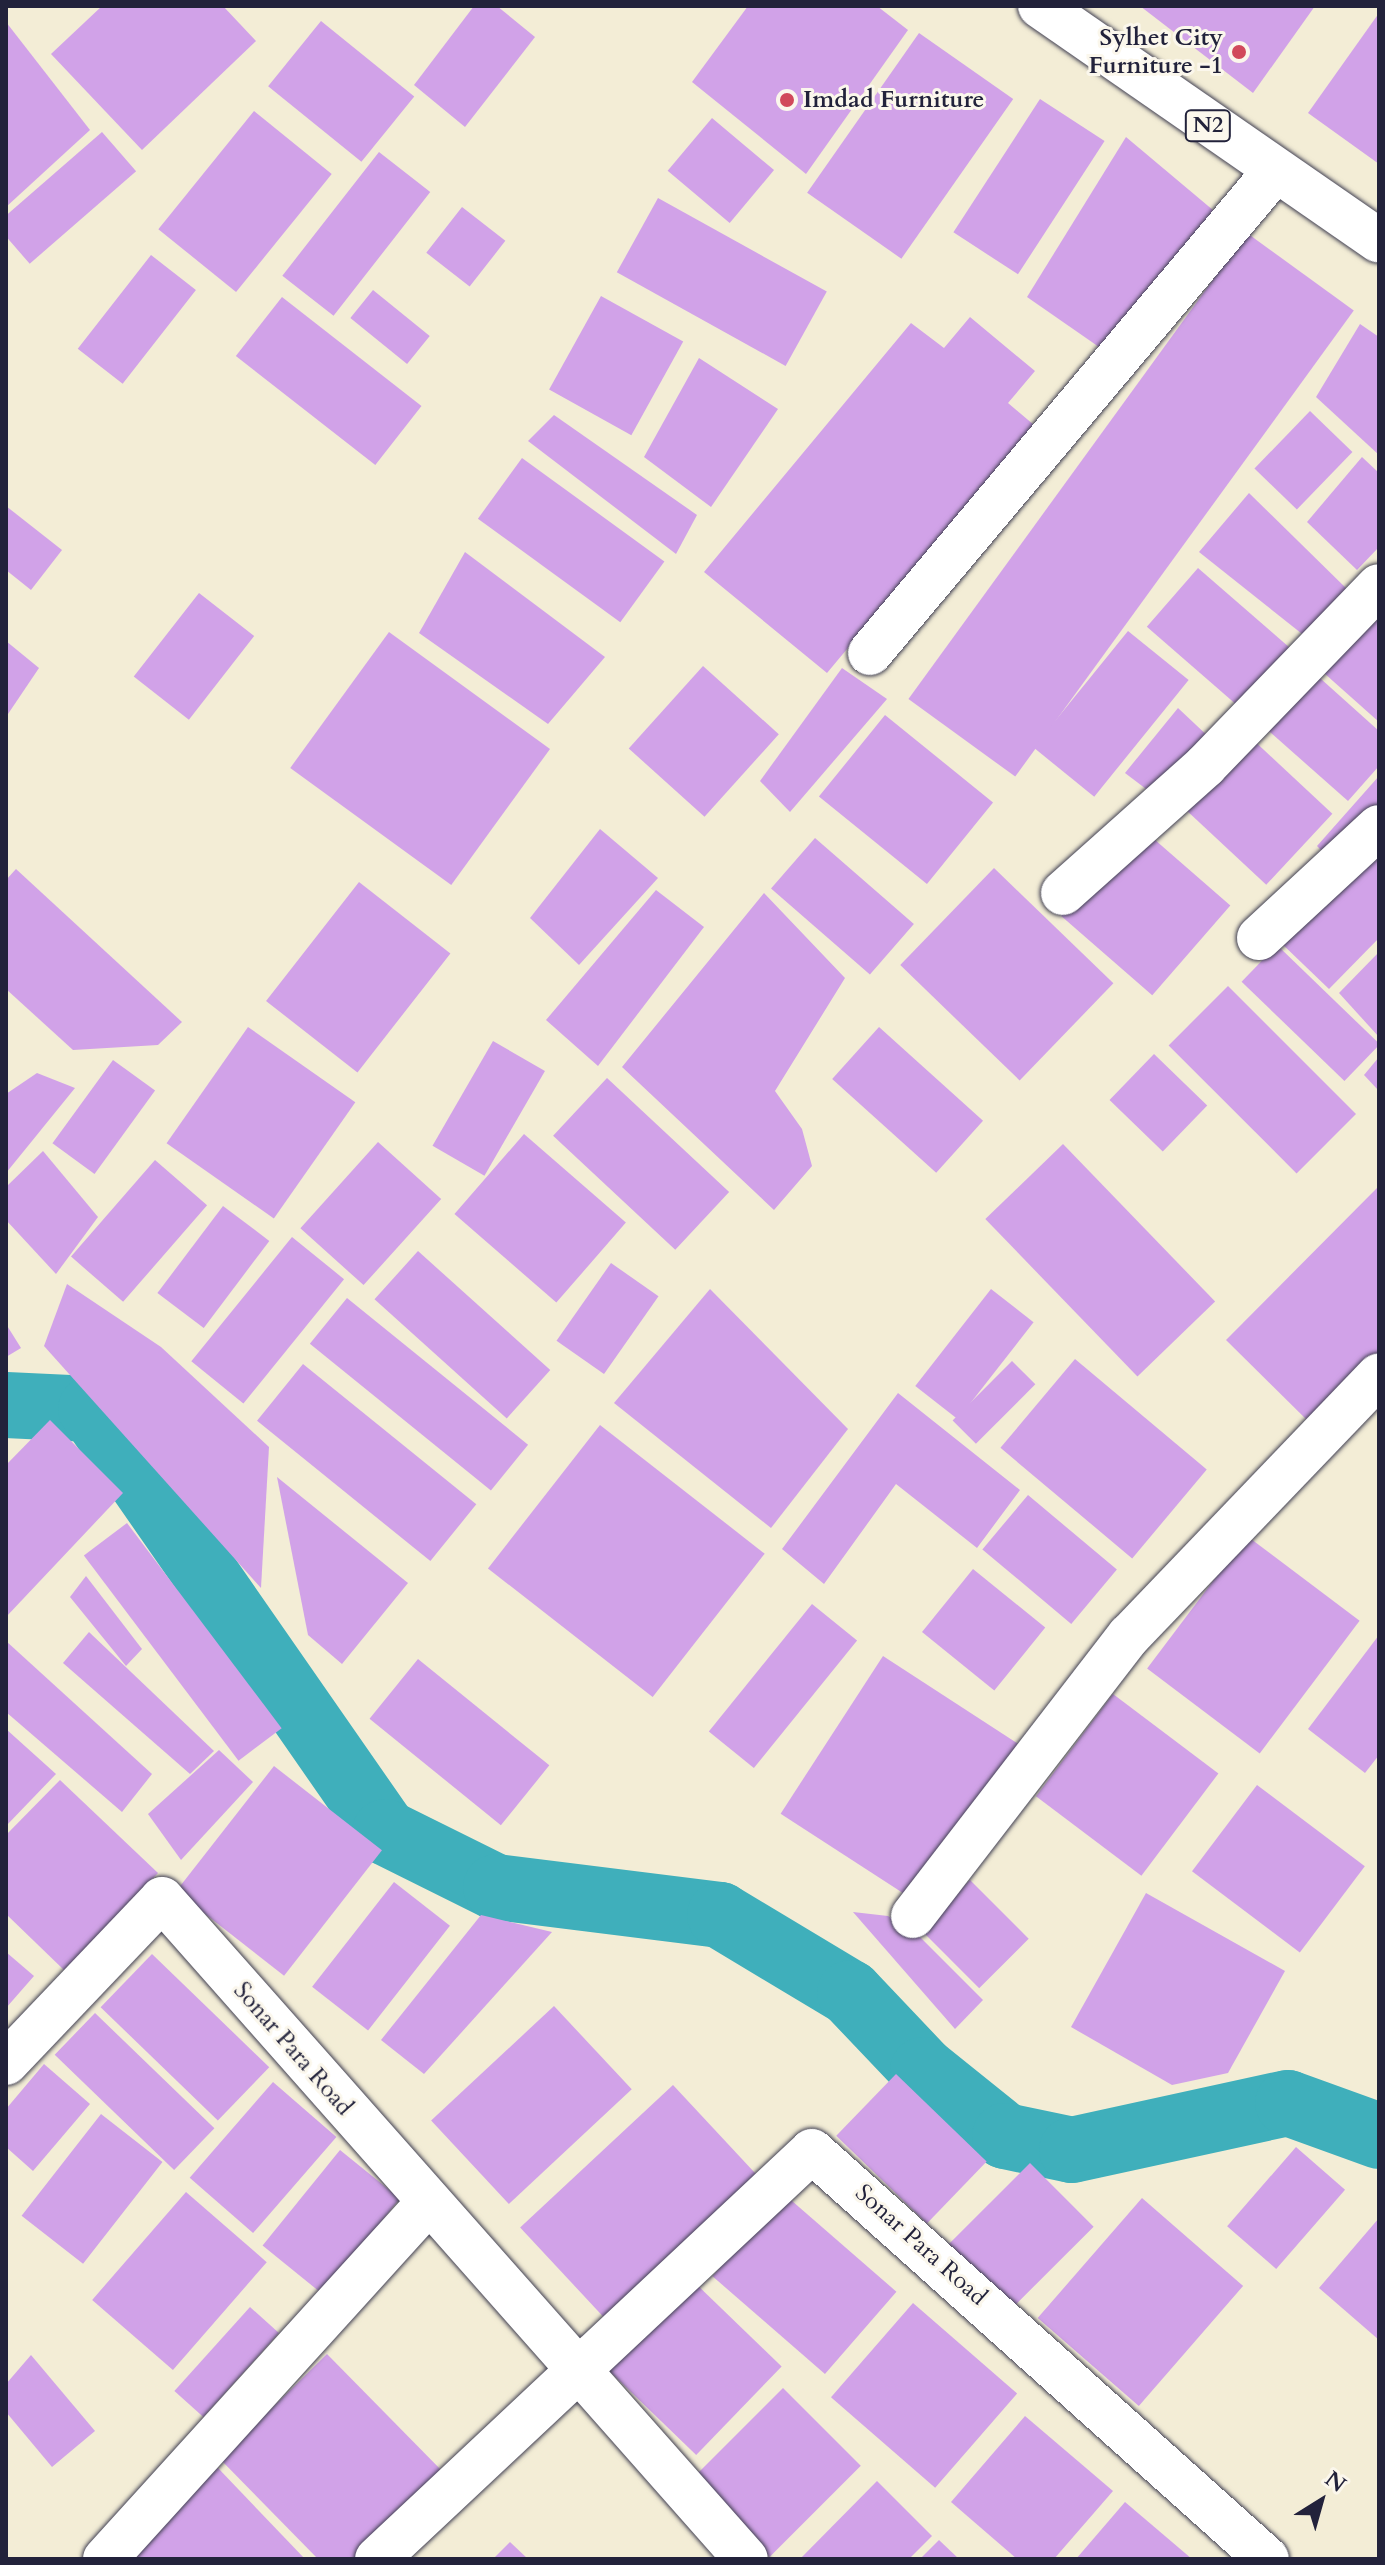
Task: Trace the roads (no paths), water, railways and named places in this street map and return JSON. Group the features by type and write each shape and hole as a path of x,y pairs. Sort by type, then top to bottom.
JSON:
{"main road":[{"name":"N2","path":"1040,6 1379,241"},
{"path":"870,653 1275,171"},
{"path":"1063,893 1205,766 1379,586"},
{"path":"1259,938 1379,827"},
{"path":"913,1916 1129,1636 1379,1375"},
{"name":"Sonar Para Road","path":"6,2063 162,1899 427,2204 746,2559"},
{"name":"Sonar Para Road","path":"377,2559 812,2151 1267,2559"},
{"path":"105,2559 427,2204"}],"waterway":[{"path":"6,1405 91,1409 385,1832 496,1887 720,1915 850,1993 923,2070 1005,2136 1072,2150 1288,2103 1379,2136"}],"place":[{"name":"Sylhet City Furniture -1","path":"1239,52"},
{"name":"Imdad Furniture","path":"787,100"}]}
